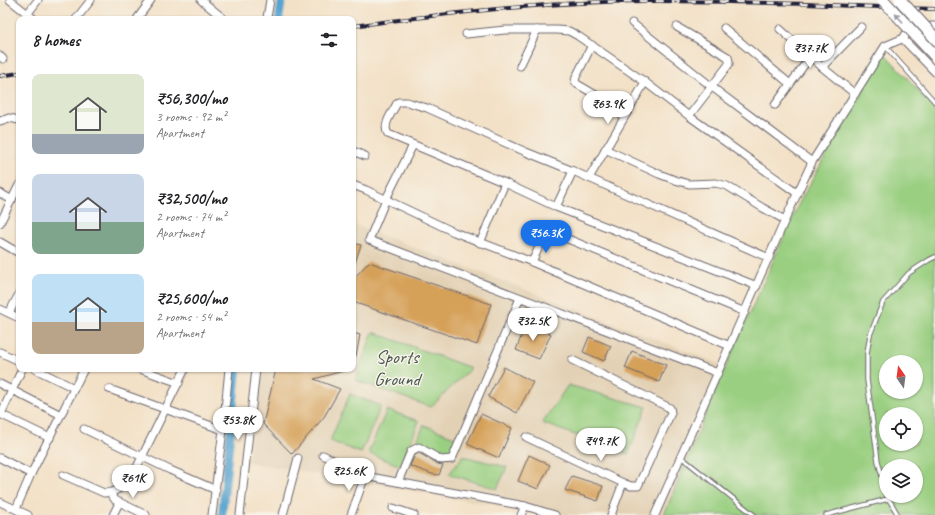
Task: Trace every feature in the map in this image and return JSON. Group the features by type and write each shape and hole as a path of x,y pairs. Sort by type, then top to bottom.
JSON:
{"main road":[{"path":"883,0 935,56"},
{"path":"900,0 935,38"}],"street":[{"path":"10,0 31,16"},
{"path":"28,13 38,0"},
{"path":"78,16 91,0"},
{"path":"140,16 151,0"},
{"path":"201,0 220,16"},
{"path":"267,16 270,0"},
{"path":"632,23 712,87 812,162"},
{"path":"655,515 812,162 885,46 904,38 905,35 935,26"},
{"path":"677,27 729,59 729,64 689,116"},
{"path":"822,67 861,27"},
{"path":"724,28 790,84"},
{"path":"780,29 822,67 855,94"},
{"path":"466,34 505,30 568,31 592,45 645,82 689,116 798,194"},
{"path":"520,66 537,30"},
{"path":"904,38 905,41 935,72"},
{"path":"592,45 575,81 576,84 606,101"},
{"path":"775,104 810,56"},
{"path":"588,178 645,82"},
{"path":"757,286 556,207 413,145 388,134 386,132 386,125 398,102 407,102 427,108 770,258"},
{"path":"0,121 9,118 16,119"},
{"path":"413,145 386,200 369,240 718,373"},
{"path":"605,149 674,180 689,184 716,183 727,186 785,220"},
{"path":"356,152 365,156"},
{"path":"556,207 572,171"},
{"path":"480,243 505,184"},
{"path":"356,186 480,243 532,262 730,346"},
{"path":"0,223 16,192"},
{"path":"0,193 12,200"},
{"path":"532,262 545,234 550,232 745,312"},
{"path":"0,242 16,251"},
{"path":"398,482 411,451 419,447 441,460 452,459 520,298"},
{"path":"9,313 16,300"},
{"path":"0,309 16,316"},
{"path":"0,352 16,360"},
{"path":"526,438 623,483 631,486 638,486 671,413 670,408 572,360"},
{"path":"21,372 1,414 50,438"},
{"path":"41,372 74,388"},
{"path":"16,509 82,372"},
{"path":"148,372 179,383"},
{"path":"63,475 104,493 110,493 124,486 136,470 184,372"},
{"path":"212,515 223,430 228,372"},
{"path":"240,515 256,372"},
{"path":"0,384 61,415"},
{"path":"109,389 223,430"},
{"path":"84,429 191,480 216,490"},
{"path":"322,455 365,476 525,506 555,515"},
{"path":"0,458 32,474"},
{"path":"283,515 298,458"},
{"path":"351,515 365,476"},
{"path":"611,515 623,483"},
{"path":"110,493 119,503 146,515"},
{"path":"0,502 28,515"},
{"path":"113,515 119,503"},
{"path":"521,515 525,506"},
{"path":"393,508 414,515"}],"lane":[{"path":"885,46 935,102"},
{"path":"879,465 867,380 867,353 870,335 883,302 909,274 935,257"},
{"path":"681,457 754,515"},
{"path":"826,515 879,500"},
{"path":"891,503 898,515"}],"shaded area":[{"path":"356,225 726,366 664,515 549,515 248,462 258,372 356,372"}],"green space":[{"path":"884,53 935,108 935,515 664,515 726,366 799,203"},
{"name":"Sports Ground","path":"373,332 471,368 431,407 355,380"},
{"path":"568,385 647,407 628,454 542,423"},
{"path":"350,394 381,406 361,453 330,441"},
{"path":"387,410 419,421 401,466 368,453"},
{"path":"424,425 457,438 449,457 416,443"},
{"path":"463,456 507,467 497,489 449,474"}],"building":[{"path":"356,244 361,245 356,260"},
{"path":"369,262 491,304 477,345 356,303 356,276"},
{"path":"526,324 551,334 539,359 516,350"},
{"path":"356,334 360,335 356,356"},
{"path":"589,337 611,346 604,361 583,352"},
{"path":"632,351 666,365 659,382 625,368"},
{"path":"504,367 533,382 517,413 488,397"},
{"path":"275,372 339,372 314,379 340,389 324,417 292,454 263,424"},
{"path":"481,414 512,428 499,458 467,444"},
{"path":"419,453 438,464 443,465 439,475 410,466 415,455"},
{"path":"529,455 550,465 538,489 518,481"},
{"path":"572,476 603,486 598,501 565,490"}],"waterway":[{"path":"279,16 282,0"},
{"path":"222,515 237,372"}],"railway":[{"path":"356,26 497,9 606,2 715,1 935,9"},
{"path":"0,76 16,73"}]}
